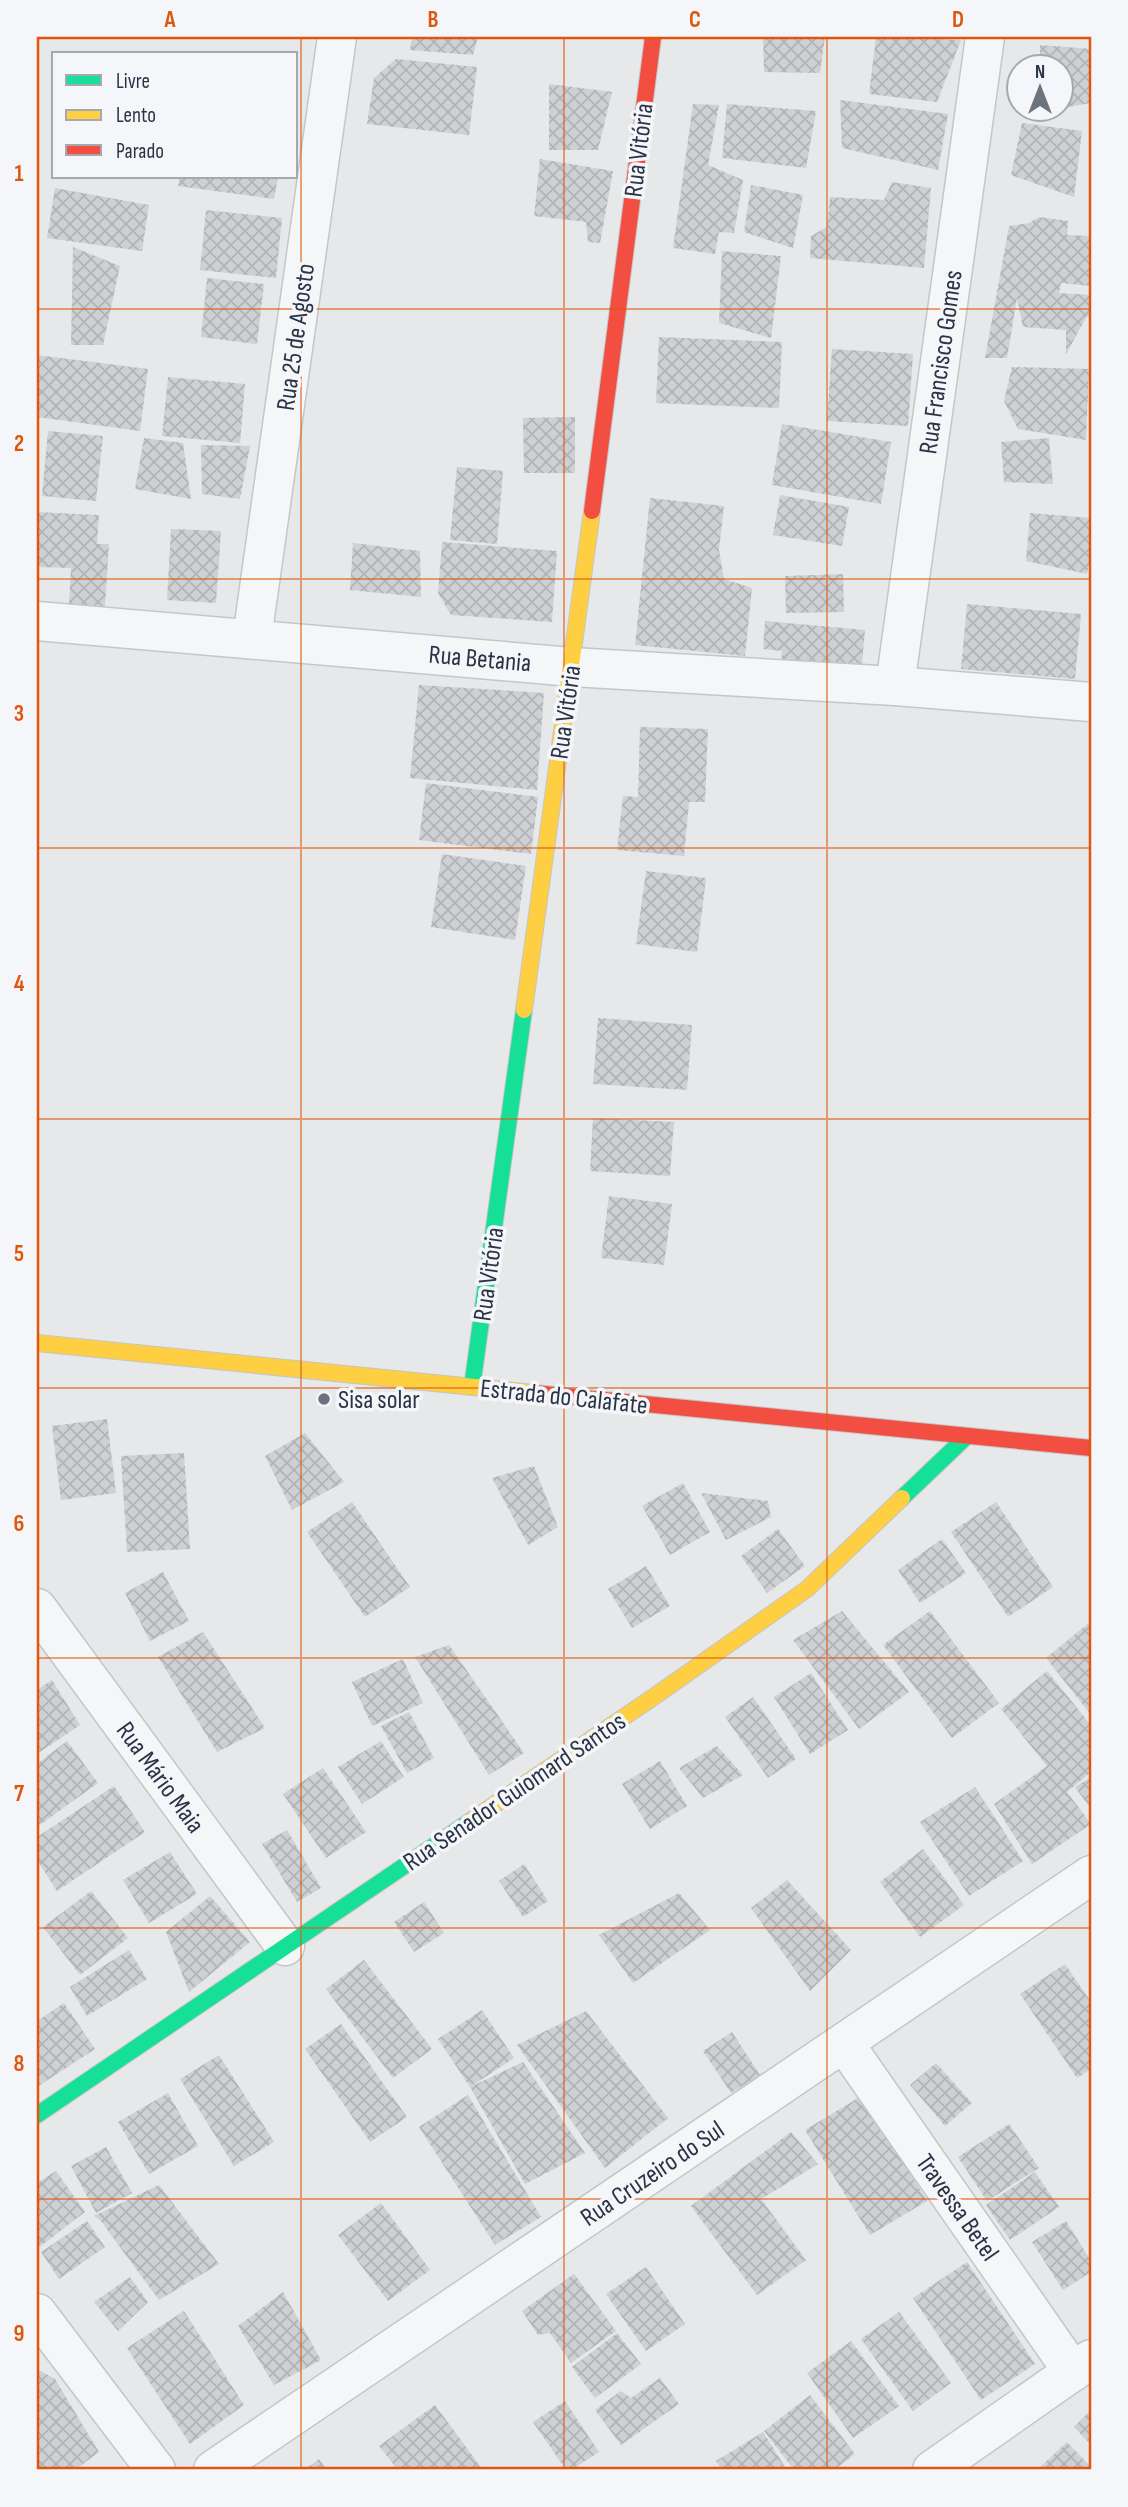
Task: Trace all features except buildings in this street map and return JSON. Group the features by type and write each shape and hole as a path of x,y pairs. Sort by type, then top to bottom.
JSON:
{"street":[{"name":"Rua 25 de Agosto","path":"252,638 337,37"},
{"name":"Rua Vitória","path":"472,1387 572,667 653,37"},
{"name":"Rua Francisco Gomes","path":"895,687 985,37"},
{"name":"Rua Betania","path":"37,621 572,667 1091,702"},
{"name":"Estrada do Calafate","path":"42,1347 1091,1448"},
{"name":"Rua Senador Guiomard Santos","path":"37,2115 655,1696 807,1588 967,1436"},
{"name":"Rua Mário Maia","path":"37,1608 285,1946"},
{"name":"Rua Cruzeiro do Sul","path":"213,2470 1091,1875"},
{"name":"Travessa Betel","path":"844,2043 1082,2365"},
{"path":"37,2313 156,2470"},
{"path":"932,2470 1082,2365"}],"traffic: fast":[{"path":"472,1387 524,1010"},
{"path":"902,1498 967,1436"},
{"path":"37,2115 469,1822"}],"traffic: slow":[{"path":"524,1010 592,511"},
{"path":"37,1343 534,1393"},
{"path":"469,1822 807,1589 902,1498"}],"traffic: jam":[{"path":"592,511 653,37"},
{"path":"534,1393 1091,1448"}],"place":[{"name":"Sisa solar","path":"324,1399"}]}
